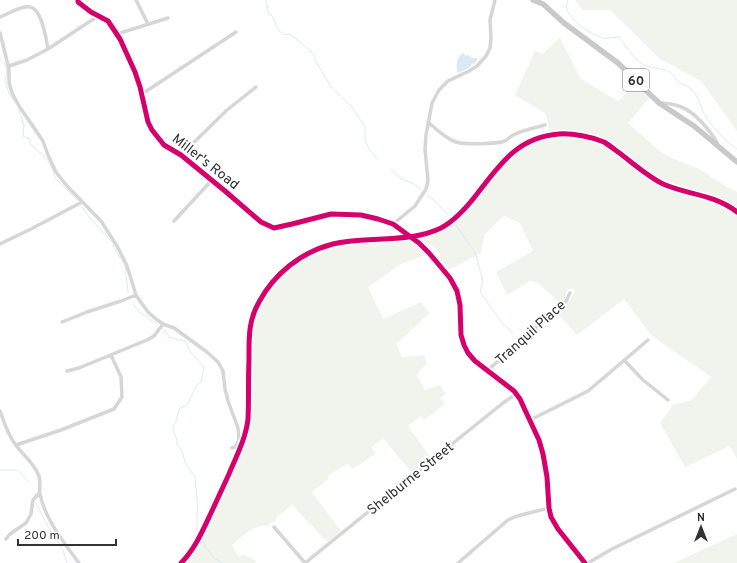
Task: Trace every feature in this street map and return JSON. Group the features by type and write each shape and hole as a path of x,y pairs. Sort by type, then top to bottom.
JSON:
{"main road":[{"name":"60","path":"533,0 543,4 564,23 618,63 659,103 694,126 737,162"}],"street":[{"name":"Miller's Road","path":"78,0 78,2 91,12 108,21 117,34 135,72 142,94 148,122 152,130 164,145 181,155 262,222 274,228 331,214 361,215 393,224"},
{"path":"136,0 148,24"},
{"path":"495,0 490,20 490,48 486,56 477,66 448,81 439,90 432,103 428,122 426,149 428,181 426,189 415,206 393,224 424,248 452,281 459,298 461,310 461,330 464,346 471,357 505,384 522,402 541,447 545,462 551,518 586,563 735,490"},
{"path":"0,17 21,8 30,7 36,10 42,20 48,49"},
{"path":"9,66 27,60 48,49 98,16"},
{"path":"117,34 168,18"},
{"path":"142,94 236,32"},
{"path":"0,33 10,69 9,82 12,93 19,106 44,141 48,155 56,172 67,186 101,221 117,246 127,266 136,295 154,318 163,324 174,328 205,350 218,362 223,372 228,401 238,428 239,440 235,448 232,448"},
{"path":"181,155 227,110 256,87"},
{"path":"659,103 670,103 688,110 696,116 716,139 719,148"},
{"path":"428,122 445,136 455,142 462,143 498,143 526,129 545,125"},
{"path":"174,221 212,180"},
{"path":"0,244 82,202"},
{"name":"Tranquil Place","path":"488,371 566,300 570,293"},
{"path":"62,322 136,295"},
{"path":"67,371 79,368 150,339 163,324"},
{"path":"530,420 588,391 648,340"},
{"path":"16,445 114,409 122,397 120,377 111,355"},
{"path":"624,360 640,377 668,400"},
{"name":"Shelburne Street","path":"305,563 516,394"},
{"path":"0,411 8,431 16,445 31,462 39,477 39,494 50,520 79,563"},
{"path":"6,538 26,523 31,514 33,500 39,494"},
{"path":"458,563 508,520 516,516 549,508"},
{"path":"274,527 305,563"}],"shaded area":[{"path":"575,0 737,0 737,131 701,81 660,59 610,10 582,10"},
{"path":"560,38 581,79 618,101 638,83 651,96 628,123 663,154 701,170 737,192 737,459 730,446 685,467 660,423 673,405 692,400 711,377 652,336 624,299 577,335 556,312 573,296 574,289 567,290 565,298 560,303 538,283 530,281 507,295 496,272 533,251 520,223 504,216 484,235 481,253 446,271 440,262 440,254 436,248 432,245 423,244 415,238 435,231 454,220 472,202 508,157 520,148 541,139 549,130 546,114 515,95 535,51 542,54"},
{"path":"463,53 466,56 468,55 472,58 477,58 477,61 470,67 458,73 457,62"},
{"path":"411,238 428,254 401,264 368,287 383,319 421,302 430,313 396,344 402,357 424,355 427,363 417,375 425,390 440,385 446,394 440,398 445,404 424,420 421,416 408,426 431,458 412,473 383,438 372,447 375,454 353,469 348,464 329,475 328,479 312,492 341,531 327,542 292,505 276,518 276,522 271,522 268,526 254,529 232,545 238,556 245,555 255,560 256,563 182,563 193,549 199,538 226,482 244,439 248,421 250,329 256,309 269,288 304,256 320,249 351,242"},
{"path":"737,534 737,563 674,563"}],"waterway":[{"path":"266,0 268,12 273,17 278,30 283,34 291,35 315,56 315,60 332,88 352,107 365,127 365,140 369,149 377,159"},
{"path":"568,0 566,6 570,16 584,28 599,37 619,37 638,61 644,65 670,72 679,82 690,88 699,100 710,123 723,138 737,149"},
{"path":"0,58 6,65 7,74 5,80 9,94 15,102"},
{"path":"19,110 24,125 23,136 30,139 30,144 47,159 53,170 55,178 77,200"},
{"path":"391,170 402,179 421,189"},
{"path":"426,194 448,215"},
{"path":"82,207 113,243 114,248 123,262"},
{"path":"455,224 475,252 483,281 480,292 502,323 513,333"},
{"path":"125,265 128,292"},
{"path":"133,303 139,312 157,324"},
{"path":"162,328 168,334 168,337 185,341 191,353 204,367 201,382 197,385 187,405 180,408 173,427 177,445 182,450 185,463 195,477 198,510 197,531 199,533"},
{"path":"0,470 18,470 29,482"},
{"path":"36,503 46,523 63,550 67,563"},
{"path":"202,535 205,547 214,558 223,563"}],"cycle path":[{"path":"78,0 78,2 91,12 108,21 120,39 135,72 148,122 152,130 164,145 181,155 261,222 274,228 331,214 361,215 393,224 419,243 429,253 450,278 457,291 460,305 461,335 468,353 475,361 514,391 520,399 539,440 543,454 551,517 558,529 585,563"},
{"path":"181,563 195,546 202,533 229,474 245,433 248,419 249,337 255,309 272,282 299,258 310,252 333,244 358,240 412,236 441,228 452,221 465,208 502,163 521,146 532,140 559,134 570,134 594,138 604,142 657,181 672,188 710,198 737,212"}]}
